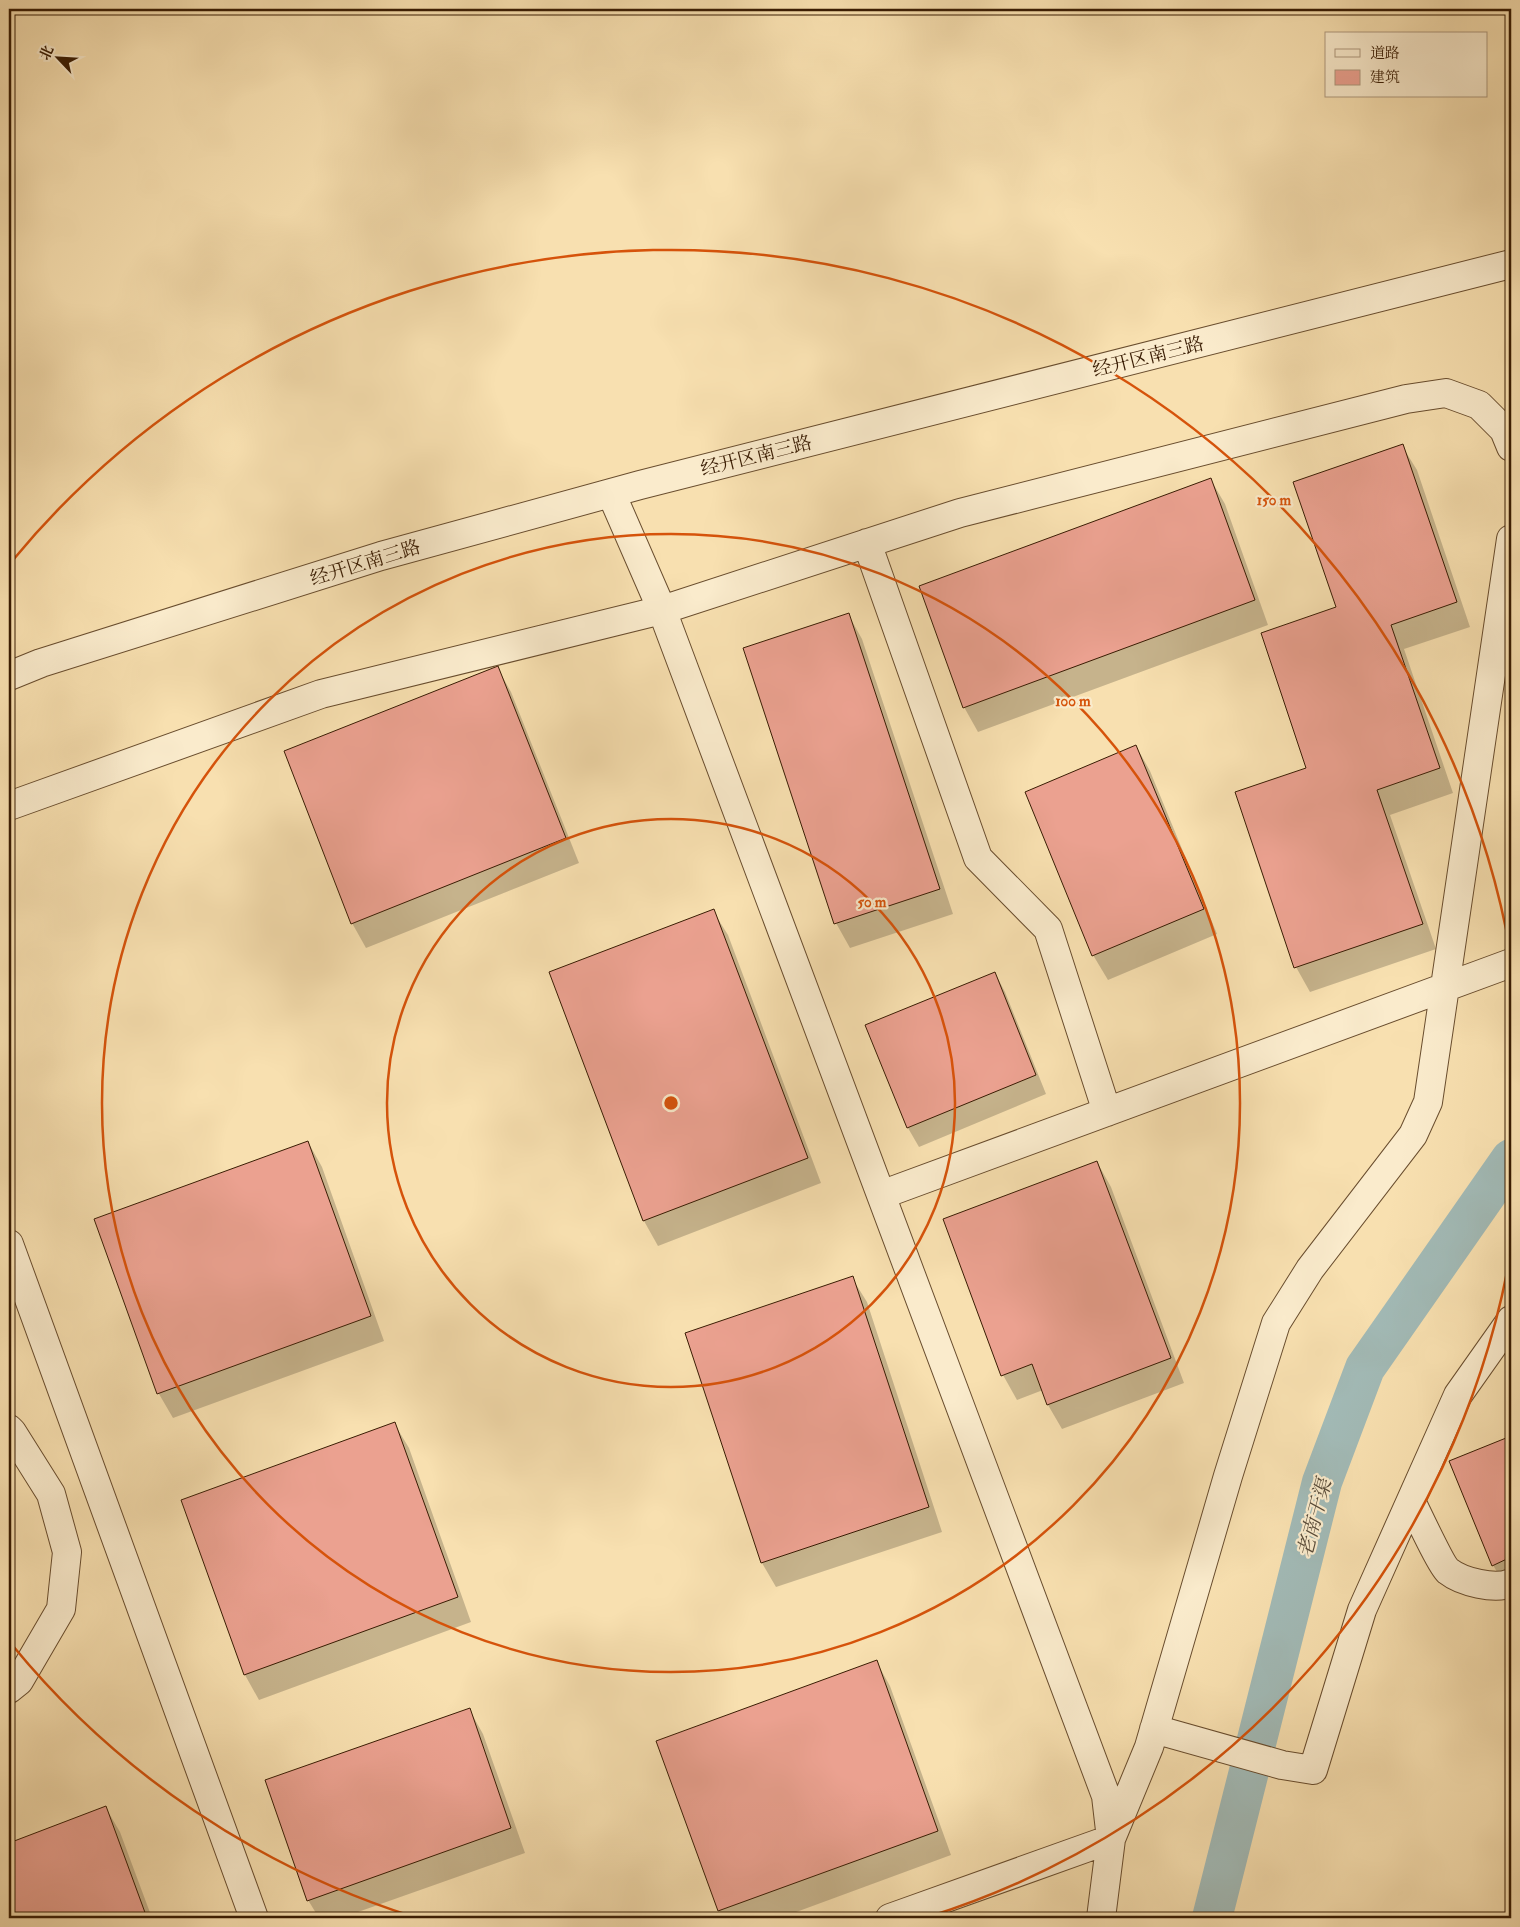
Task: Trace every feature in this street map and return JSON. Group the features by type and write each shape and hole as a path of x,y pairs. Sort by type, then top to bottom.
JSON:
{"street":[{"name":"经开区南三路","path":"9,676 41,664 381,556 611,493 1511,264"},
{"path":"9,806 321,694 662,610 960,513 1406,398 1446,393 1479,405 1504,430 1511,447"},
{"path":"611,493 662,610 1106,1796 1111,1839 1101,1918"},
{"path":"890,1918 1111,1839 1149,1746 1164,1732 1228,1476 1276,1323 1310,1269 1413,1135 1428,1102 1511,539"},
{"path":"866,543 978,858 1048,929 1107,1112"},
{"path":"881,1195 1511,963"},
{"path":"9,1244 254,1918"},
{"path":"1164,1732 1282,1765 1313,1770 1362,1610 1458,1395 1511,1320"},
{"path":"9,1429 51,1494 66,1552 61,1609 19,1681 9,1689"},
{"path":"1411,1501 1447,1570 1474,1583 1504,1586 1511,1583"}],"building":[{"path":"1403,444 1457,602 1391,625 1440,768 1377,790 1423,924 1294,968 1235,792 1306,768 1261,633 1336,607 1293,482"},
{"path":"1211,478 1255,600 963,708 919,586"},
{"path":"849,613 940,889 834,924 743,648"},
{"path":"498,666 566,838 351,924 284,751"},
{"path":"1136,745 1204,909 1092,956 1025,792"},
{"path":"714,909 808,1158 643,1221 549,972"},
{"path":"995,972 1036,1075 907,1128 865,1025"},
{"path":"308,1141 371,1316 157,1394 94,1219"},
{"path":"1097,1161 1171,1358 1047,1405 1032,1364 1001,1376 943,1219"},
{"path":"853,1276 929,1507 761,1563 685,1333"},
{"path":"395,1422 458,1597 244,1675 181,1500"},
{"path":"1511,1436 1511,1557 1492,1566 1449,1461"},
{"path":"877,1660 938,1831 718,1911 656,1741"},
{"path":"470,1708 511,1828 307,1901 265,1780"},
{"path":"106,1806 147,1918 9,1918 9,1843"}],"waterway":[{"name":"老南干渠","path":"1212,1918 1322,1482 1365,1368 1511,1159"}]}
